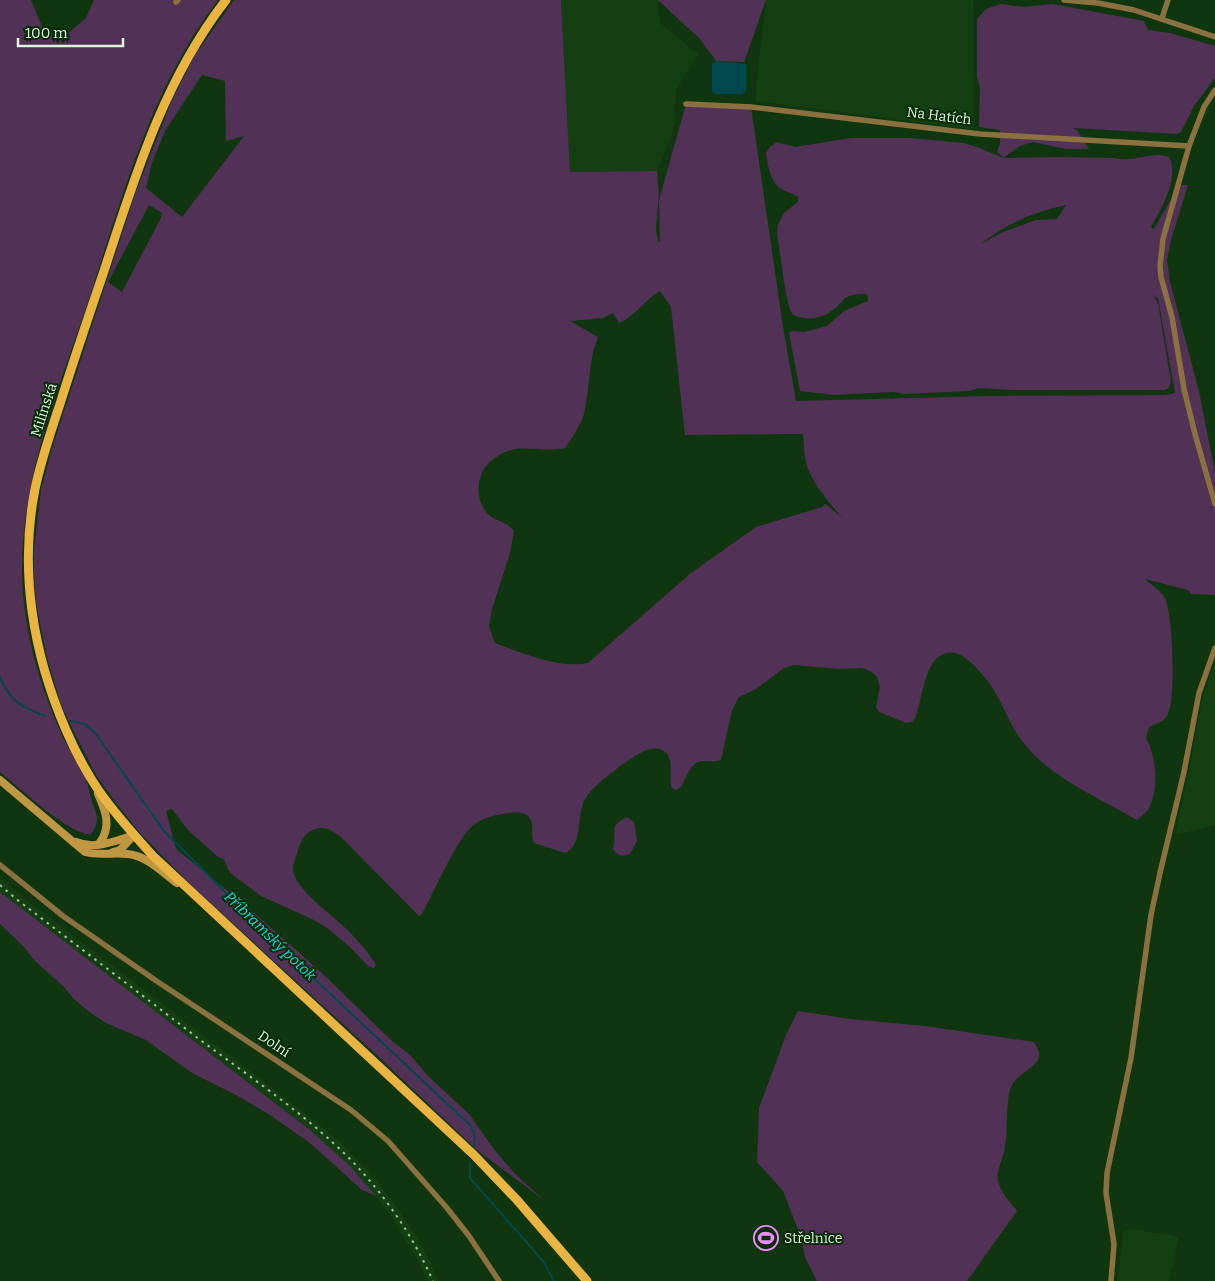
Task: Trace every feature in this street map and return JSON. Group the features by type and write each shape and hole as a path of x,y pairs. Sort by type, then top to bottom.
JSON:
{"main road":[{"name":"Milínská","path":"226,0 190,52 166,97 147,146 47,444 35,488 30,531 28,576 35,633 41,659 56,706 78,756 100,793 134,835 153,856 474,1155 517,1200 587,1281"}],"street":[{"path":"1064,0 1098,3 1134,10 1162,18 1215,38"},
{"path":"1162,18 1168,0"},
{"path":"1215,90 1204,107 1189,146 1160,254 1160,277 1172,317 1184,389 1215,504"},
{"name":"Na Hatích","path":"686,104 750,107 980,134 1189,146"},
{"path":"1111,1281 1114,1244 1106,1193 1107,1173 1131,1058 1158,882 1184,772 1199,693 1215,648"},
{"path":"91,779 106,810 107,817 107,829 99,844"},
{"path":"0,780 85,852 95,854 125,853 139,856 176,883 190,890"},
{"path":"67,838 83,844 99,844 134,835"},
{"path":"110,854 120,850 134,835"},
{"name":"Dolní","path":"0,865 71,921 155,980 351,1110 376,1130 447,1208 469,1236 499,1281"}],"shaded area":[{"path":"0,0 31,0 46,36 56,33 63,38 86,18 94,0 218,0 174,69 156,106 126,184 43,435 28,504 23,539 22,574 25,615 39,675 53,714 88,785 97,819 95,828 90,835 68,826 56,818 0,772"},
{"path":"234,0 561,0 570,172 657,171 659,193 656,229 658,241 660,242 659,200 686,104 751,107 783,327 796,401 991,396 1165,395 1175,393 1158,298 1150,293 1158,303 1171,382 1169,388 1165,390 1012,390 978,388 970,391 834,395 800,391 789,333 792,331 804,332 827,326 844,311 868,301 867,294 852,295 828,313 817,318 799,317 793,315 790,310 777,234 778,225 784,213 798,202 798,197 779,187 770,174 766,153 777,142 795,147 851,138 910,138 964,143 1003,158 1129,159 1156,155 1169,157 1172,165 1171,183 1151,227 1154,229 1179,185 1188,185 1171,240 1167,260 1170,282 1199,391 1215,473 1215,595 1191,594 1188,590 1145,579 1164,595 1168,607 1172,638 1173,674 1168,714 1163,720 1149,727 1146,738 1152,753 1155,771 1155,789 1148,810 1137,820 1061,777 1047,766 1016,733 999,698 988,681 966,658 957,654 947,653 939,656 933,662 925,680 915,718 912,722 906,723 879,712 876,707 880,687 877,677 872,672 862,668 839,669 794,665 784,668 756,689 739,697 732,710 721,760 704,761 695,764 681,787 676,790 672,788 669,758 664,751 657,748 636,755 602,780 584,801 577,838 565,853 534,843 531,820 522,813 495,816 475,824 461,840 422,914 419,916 341,837 331,830 324,828 310,831 303,839 296,855 293,870 295,877 306,892 360,943 376,965 374,968 368,966 350,947 327,928 314,920 261,896 234,876 228,870 224,859 218,857 188,830 172,809 166,811 176,849 243,903 324,975 391,1040 409,1054 429,1077 469,1114 493,1148 514,1173 544,1200 478,1151 380,1058 193,887 141,834 96,775 61,704 47,658 36,602 34,575 34,549 41,489 53,445 135,194 172,100 195,55","holes":["202,75 225,81 226,141 244,136 182,217 146,188 152,163 165,131","149,205 162,213 122,292 108,282","1066,205 1057,219 1036,220 1003,232 981,244 1011,224","660,291 671,307 685,435 803,434 804,452 808,469 823,494 842,517 825,504 822,507 756,527 691,573 588,663 565,664 553,662 495,643 489,626 492,609 510,553 514,531 511,527 487,513 482,505 479,497 479,488 483,471 495,458 512,450 565,448 584,414 592,356 598,337 570,321 603,318 613,313 619,323 631,316"]},
{"path":"561,0 658,0 660,23 698,54 676,90 674,129 657,171 570,172"},
{"path":"658,0 766,0 744,62 716,61 700,39"},
{"path":"766,0 973,0 974,128 756,101 757,75"},
{"path":"1001,4 1024,7 1053,4 1144,21 1148,30 1170,33 1215,46 1215,78 1194,106 1181,132 1178,134 1072,128 1077,130 1089,149 1066,149 1033,142 1020,146 1003,158 997,151 1000,144 1000,130 979,127 980,87 977,77 977,19 986,9"},
{"path":"1215,662 1215,825 1175,835 1201,704"},
{"path":"627,817 634,822 637,841 630,854 623,856 616,853 613,849 614,830 621,820"},
{"path":"0,878 339,1141 371,1174 399,1210 424,1249 439,1281 428,1281 391,1216 363,1181 332,1149 282,1108 12,902 0,892"},
{"path":"0,892 310,1130 347,1163 376,1196 362,1190 310,1143 270,1115 238,1096 192,1073 146,1040 106,1023 88,1011 35,961 24,947 0,924"},
{"path":"798,1011 850,1019 925,1026 1034,1042 1038,1048 1038,1060 1013,1083 1010,1089 1005,1148 998,1173 1001,1189 1017,1211 967,1281 817,1281 805,1257 801,1237 783,1191 757,1162 759,1108 786,1035"},
{"path":"1127,1229 1172,1235 1179,1238 1169,1281 1118,1281 1123,1232"}],"water":[{"path":"716,61 746,64 746,91 742,94 715,94 712,92 712,64"}],"waterway":[{"name":"Příbramský potok","path":"0,677 12,698 23,706 45,716"},
{"name":"Příbramský potok","path":"71,721 85,724 96,734 164,831 272,939 471,1126 475,1136 474,1146"},
{"name":"Příbramský potok","path":"470,1163 470,1178 543,1261 554,1281"}],"railway":[{"path":"0,885 199,1039 277,1096 333,1142 375,1187 397,1217 417,1248 433,1281"}],"place":[{"name":"Střelnice","path":"766,1238"}]}
